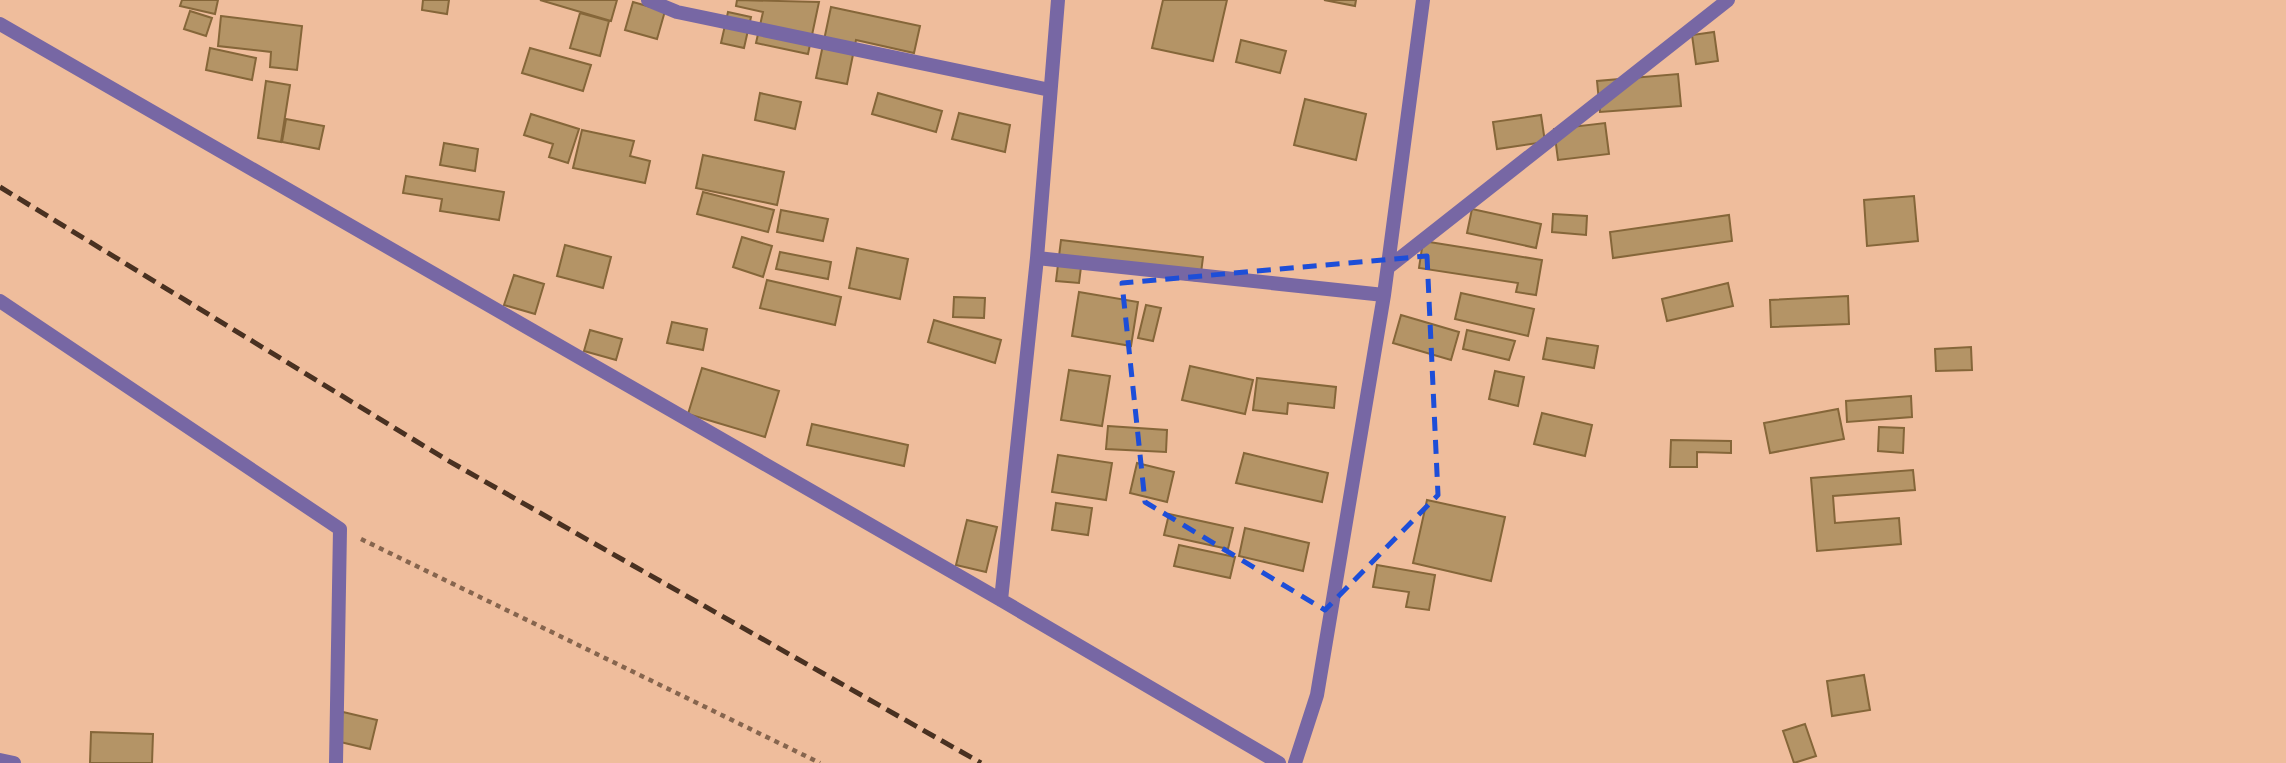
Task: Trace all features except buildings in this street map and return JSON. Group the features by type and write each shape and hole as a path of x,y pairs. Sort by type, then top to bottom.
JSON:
{"street":[{"path":"648,0 677,12 1050,90"},
{"path":"1001,600 1037,258 1058,0"},
{"path":"1295,763 1317,695 1390,266 1423,0"},
{"path":"1390,266 1728,0"},
{"path":"0,24 1279,763"},
{"path":"1037,258 1384,295"},
{"path":"0,301 340,529 336,763"},
{"path":"0,761 14,763"}],"path":[{"path":"340,529 820,763"}],"highlighted area":[{"path":"1427,256 1438,495 1325,610 1145,502 1122,283"}],"railway":[{"path":"0,187 447,460 981,763"}]}
